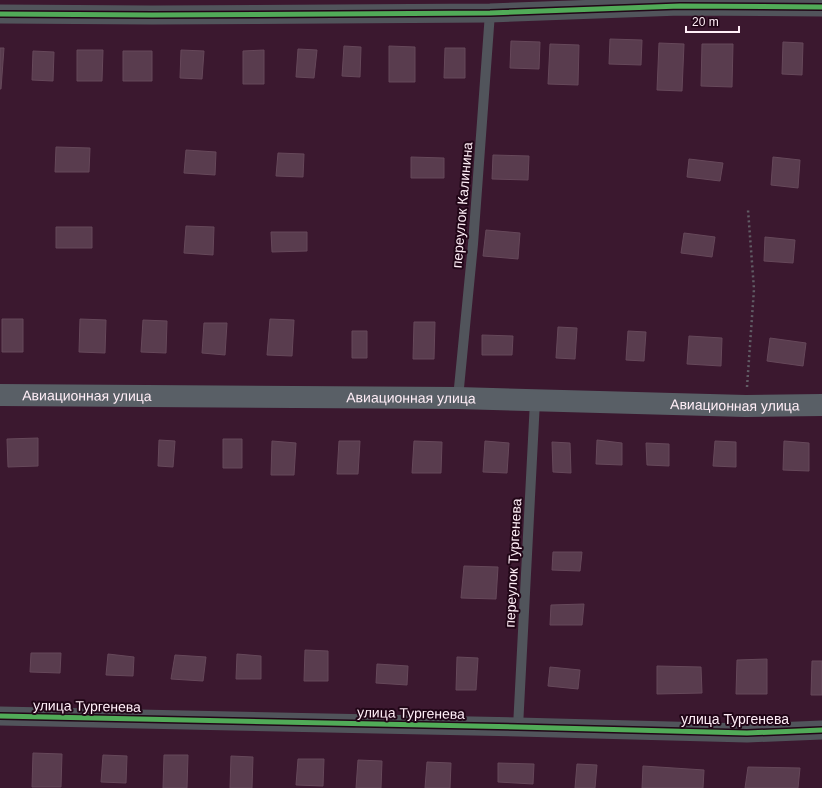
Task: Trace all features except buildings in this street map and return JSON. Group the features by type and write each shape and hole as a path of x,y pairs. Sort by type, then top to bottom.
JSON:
{"main road":[{"name":"Авиационная улица","path":"0,395 458,398 746,406 822,405"}],"street":[{"path":"0,14 152,8 490,13 680,6 822,7"},
{"name":"улица Тургенева","path":"0,716 747,733 822,730"}],"lane":[{"name":"переулок Калинина","path":"458,398 473,244 490,13"},
{"name":"переулок Тургенева","path":"518,727 535,401"}],"path":[{"path":"746,406 754,289 748,210"}],"cycle path":[{"path":"0,14 152,15 490,13 680,6 822,7"},
{"path":"0,716 747,733 822,730"}]}
